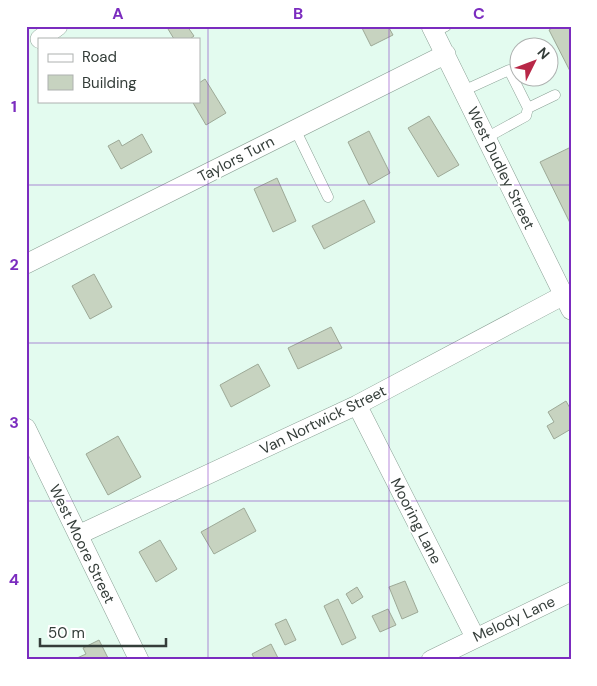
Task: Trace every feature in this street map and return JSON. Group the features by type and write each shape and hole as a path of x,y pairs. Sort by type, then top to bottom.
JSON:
{"street":[{"path":"40,38 58,26"},
{"name":"West Dudley Street","path":"437,28 446,54 463,91 567,303"},
{"path":"26,48 38,40"},
{"name":"Taylors Turn","path":"26,264 446,54"},
{"name":"Van Nortwick Street","path":"78,535 357,405 567,303"},
{"name":"Mooring Lane","path":"357,405 475,637"},
{"name":"West Moore Street","path":"26,428 139,660"},
{"name":"Melody Lane","path":"431,660 571,592"}],"lane":[{"path":"463,91 509,70 528,108 526,116 486,138"},
{"path":"528,108 556,95"},
{"path":"295,129 328,197"}],"building":[{"path":"172,26 187,26 194,36 191,38 173,38 168,29"},
{"path":"361,26 388,26 393,35 371,46"},
{"path":"556,26 571,26 571,73 560,52 560,38 553,38 549,30"},
{"path":"205,79 226,113 206,125 193,102 200,102 200,82"},
{"path":"429,116 459,165 438,177 408,128"},
{"path":"369,131 390,173 369,185 348,142"},
{"path":"142,134 152,152 121,169 108,146 119,140 122,146"},
{"path":"571,147 571,225 540,162"},
{"path":"277,178 296,221 273,232 254,189"},
{"path":"364,200 375,222 324,249 312,226"},
{"path":"94,274 112,307 90,319 72,286"},
{"path":"331,327 342,348 298,369 288,348"},
{"path":"258,364 270,386 231,407 220,385"},
{"path":"566,401 571,410 571,429 554,439 547,426 554,422 548,412"},
{"path":"118,436 141,477 108,495 86,454"},
{"path":"244,508 256,531 214,554 201,532"},
{"path":"160,540 177,569 156,582 139,552"},
{"path":"405,581 418,612 402,619 389,587"},
{"path":"357,587 363,597 352,604 346,594"},
{"path":"338,599 356,638 342,645 324,606"},
{"path":"388,609 396,625 380,632 372,616"},
{"path":"286,619 296,640 285,645 275,624"},
{"path":"99,640 109,660 78,660 77,658 86,654 83,648"},
{"path":"271,644 279,660 255,660 252,654"}]}
